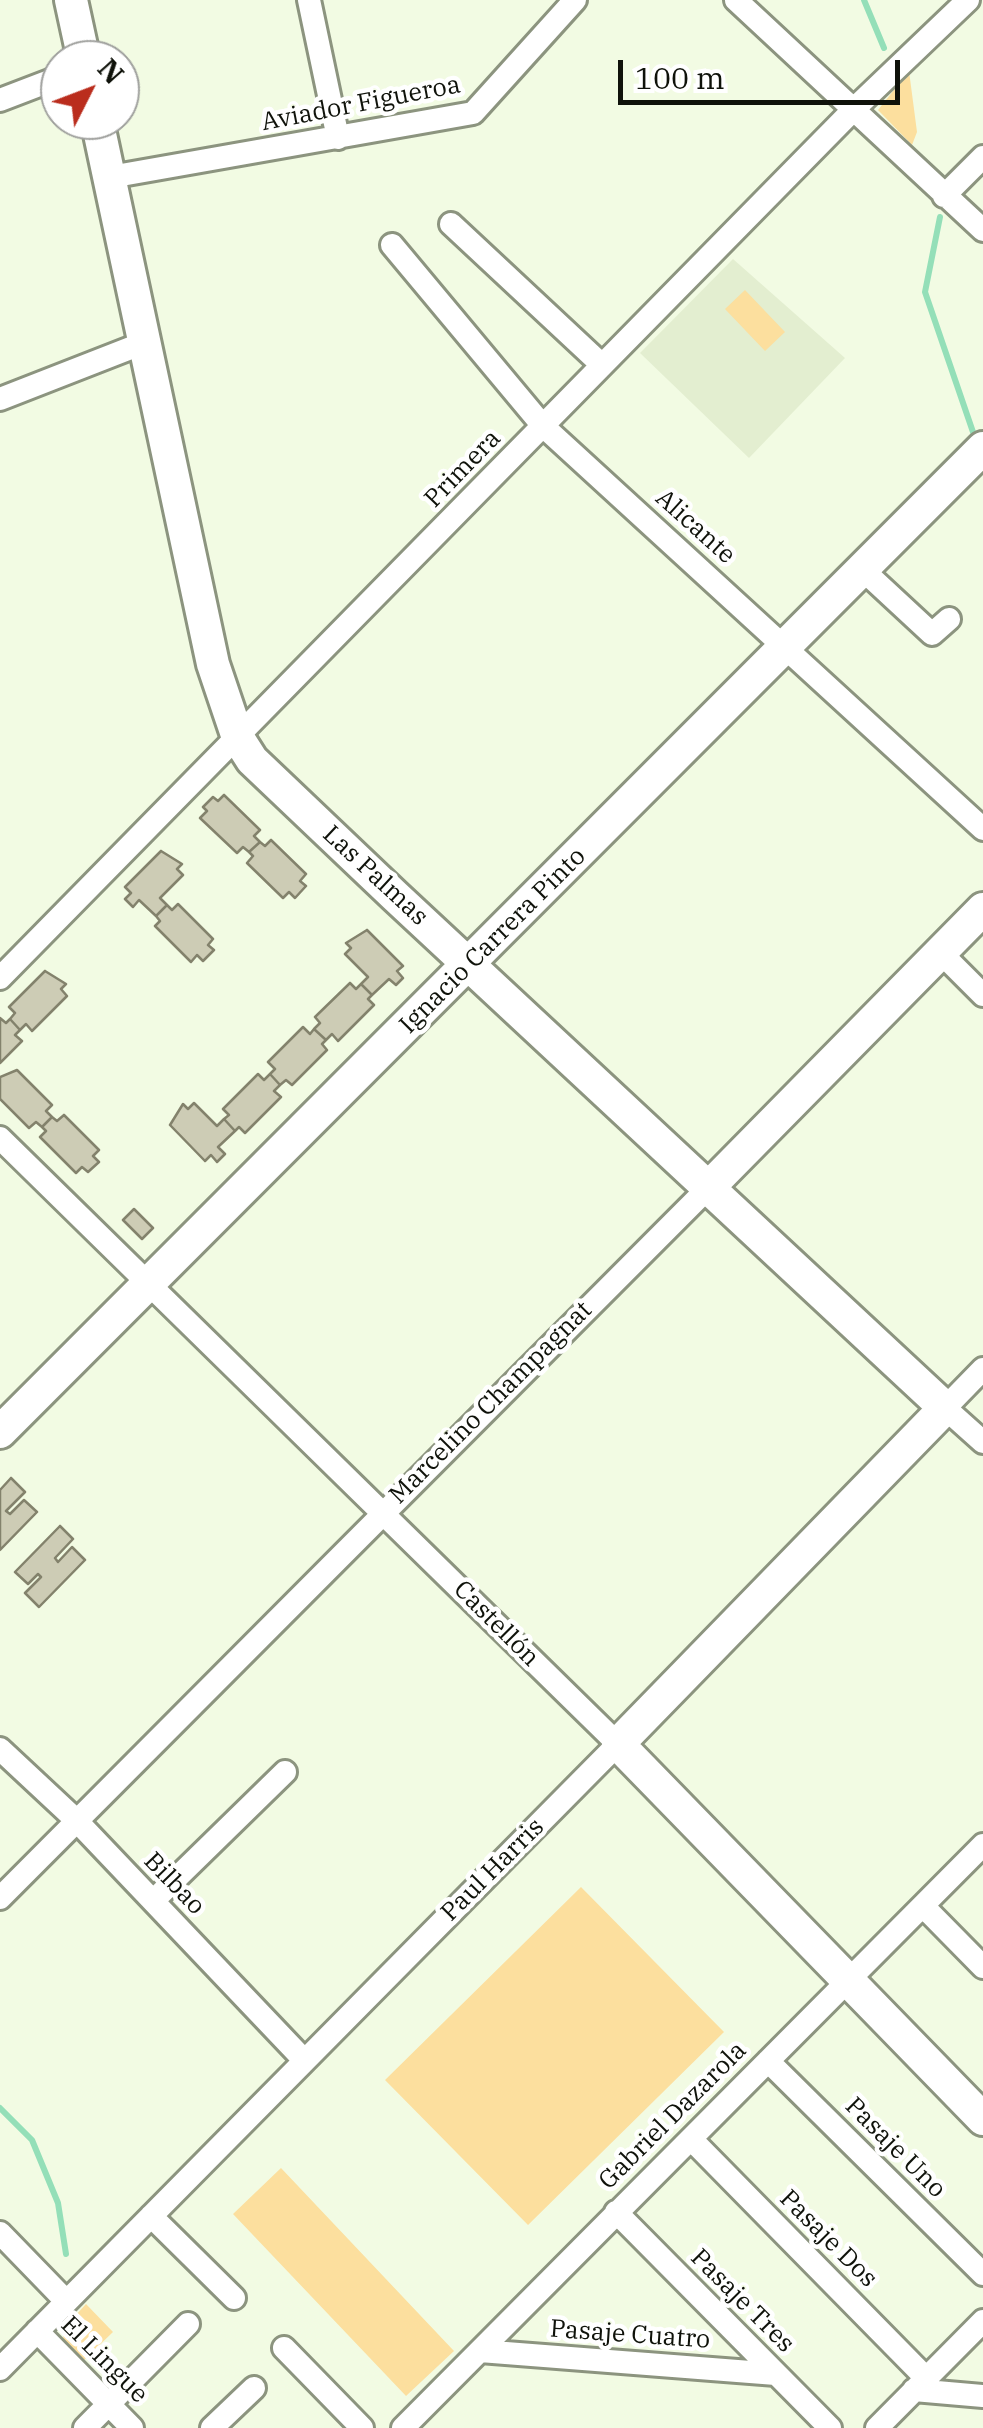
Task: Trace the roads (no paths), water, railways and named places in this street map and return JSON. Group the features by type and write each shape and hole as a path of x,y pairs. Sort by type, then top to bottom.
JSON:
{"main road":[{"path":"70,0 79,40"},
{"name":"Las Palmas","path":"102,140 214,664 227,717 252,760 946,1408"},
{"name":"Ignacio Carrera Pinto","path":"0,1432 788,648 983,448"},
{"name":"Marcelino Champagnat","path":"709,1186 983,909"},
{"name":"Paul Harris","path":"618,1744 946,1408"},
{"name":"Castellón","path":"618,1744 983,2119"}],"street":[{"path":"309,0 338,138"},
{"name":"Aviador Figueroa","path":"110,177 473,113 575,0"},
{"path":"736,0 983,230"},
{"name":"Primera","path":"0,978 855,108 968,0"},
{"path":"0,100 40,85"},
{"path":"944,196 983,157"},
{"path":"451,224 602,365"},
{"name":"Alicante","path":"392,245 543,426 983,829"},
{"path":"0,399 146,342"},
{"path":"863,570 932,634 949,620"},
{"path":"940,952 983,995"},
{"name":"Castellón","path":"0,1138 152,1282 618,1744"},
{"name":"Marcelino Champagnat","path":"0,1898 75,1818 709,1186"},
{"name":"Paul Harris","path":"946,1408 983,1370"},
{"name":"Las Palmas","path":"946,1408 983,1442"},
{"name":"Paul Harris","path":"0,2369 618,1744"},
{"name":"Bilbao","path":"0,1749 75,1818 304,2060"},
{"path":"153,1901 285,1772"},
{"name":"Gabriel Dazarola","path":"404,2428 983,1844"},
{"path":"924,1906 983,1967"},
{"name":"Pasaje Uno","path":"768,2061 983,2274"},
{"name":"Pasaje Dos","path":"691,2139 920,2384"},
{"name":"Pasaje Tres","path":"616,2212 830,2428"},
{"path":"151,2216 234,2298"},
{"path":"0,2233 66,2302"},
{"path":"877,2428 983,2320"},
{"path":"86,2428 188,2324"},
{"name":"El Lingue","path":"37,2331 132,2428"},
{"path":"284,2348 362,2428"},
{"name":"Pasaje Cuatro","path":"480,2351 776,2374"},
{"path":"920,2384 983,2396"},
{"path":"212,2428 254,2388"}],"waterway":[{"path":"864,0 884,48"},
{"path":"940,217 925,292 974,435"},
{"path":"0,2108 32,2140 58,2203 66,2254"}]}
